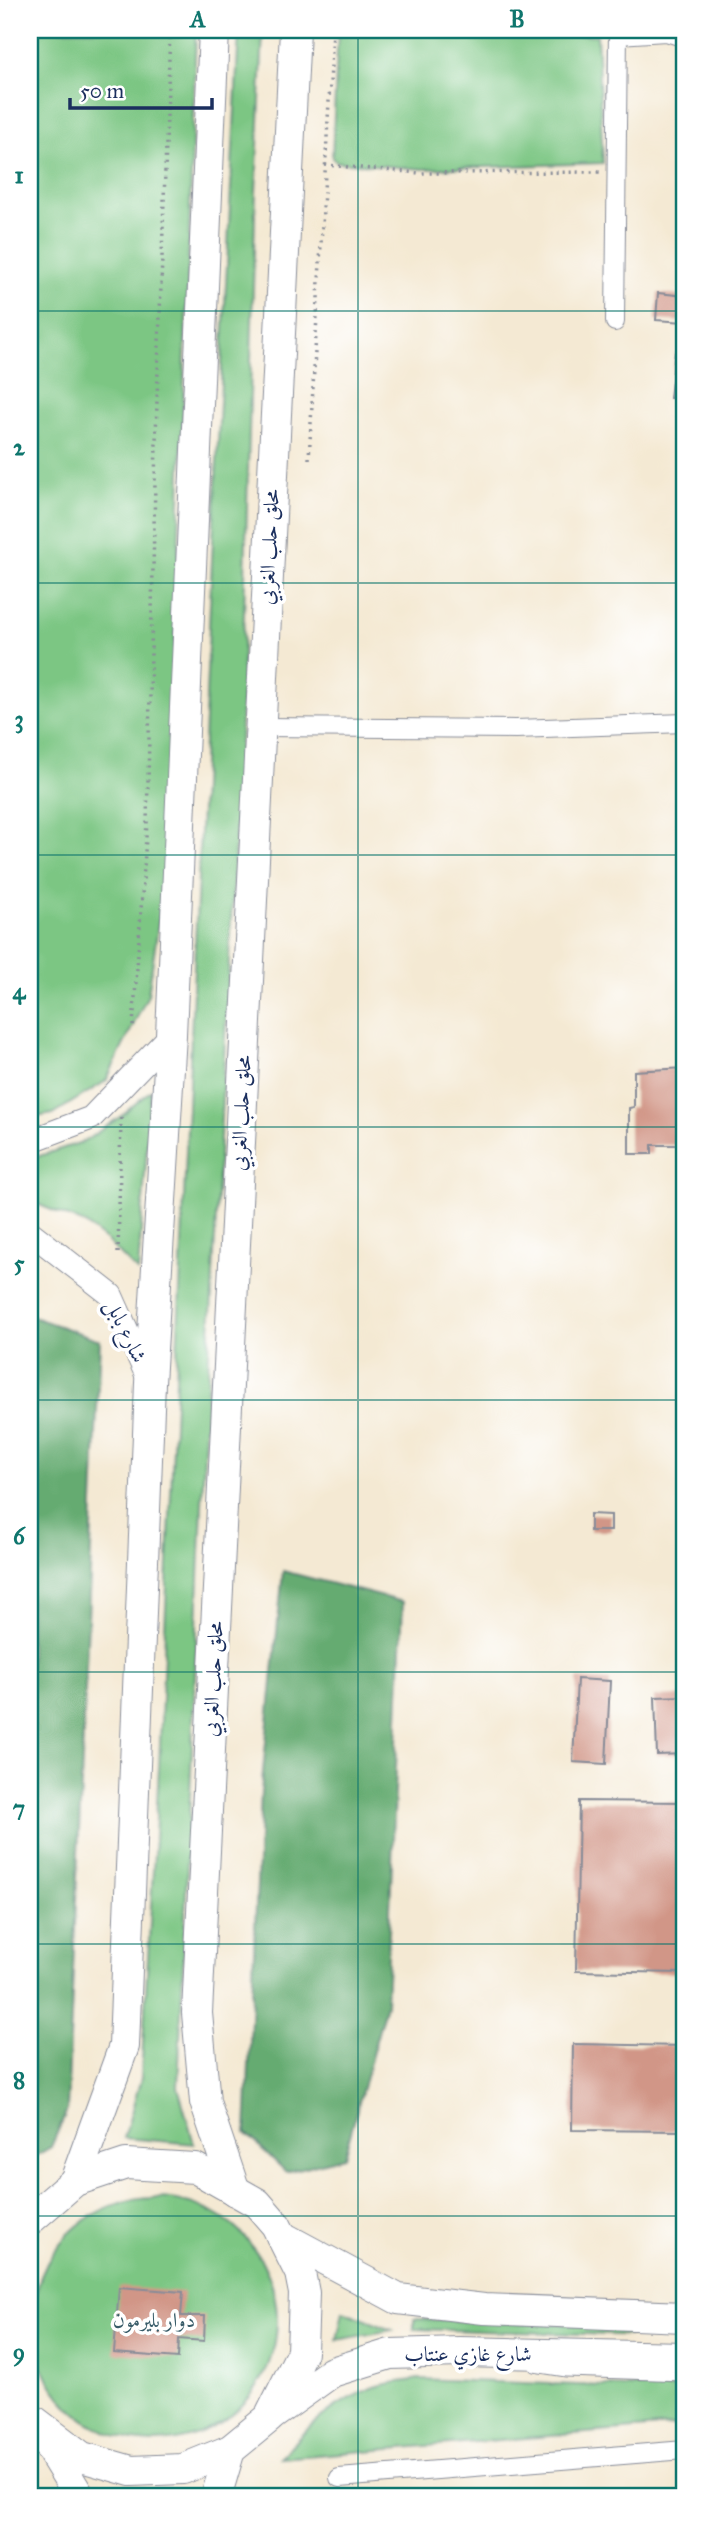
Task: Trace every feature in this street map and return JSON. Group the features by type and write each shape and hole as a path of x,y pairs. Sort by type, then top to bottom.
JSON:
{"highway":[{"path":"75,2181 124,2046 150,1383 171,1035 214,30"},
{"name":"محلق حلب الغربي","path":"235,2191 205,2102 197,2013 295,30"},
{"path":"30,2220 75,2181 126,2164 195,2168 257,2203 276,2225 300,2273 304,2293 302,2352 269,2417"},
{"path":"281,2236 398,2299 484,2309 685,2317"},
{"name":"شارع غازي عنتاب","path":"230,2450 269,2417 332,2372 390,2354 500,2353 685,2357"},
{"path":"31,2417 82,2457 131,2472 183,2469 230,2450"},
{"path":"31,2417 80,2497"},
{"path":"216,2497 230,2450"}],"street":[{"path":"615,322 618,33 666,32 685,38"},
{"path":"261,727 516,729 685,723"},
{"path":"30,1141 91,1118 171,1035"},
{"name":"شارع بابل","path":"30,1232 111,1295 150,1383"},
{"path":"339,2479 685,2450"}],"lane":[{"path":"500,2353 549,2370 685,2376"}],"path":[{"path":"133,1026 148,823 157,399 170,30"},
{"path":"309,459 333,30"},
{"path":"325,165 420,173 616,172"},
{"path":"118,1253 121,1116"}],"green space":[{"path":"30,30 196,30 168,857 148,995 106,1081 53,1114 30,1118"},
{"path":"239,30 263,30 255,215 241,724 205,1432 178,2087 194,2144 124,2138 141,2078 159,1767 212,559"},
{"path":"338,30 561,30 569,35 597,35 603,163 423,169 337,162 332,158"},
{"path":"151,1090 138,1272 85,1224 30,1201 30,1159 85,1141 121,1116"},
{"path":"30,1316 100,1340 67,2110 51,2147 30,2159"},
{"path":"283,1571 403,1602 386,2004 344,2157 286,2172 246,2133 261,1792"},
{"name":"دوار بليرمون","path":"155,2198 179,2200 202,2207 213,2212 241,2234 263,2262 268,2273 275,2296 275,2344 268,2367 263,2378 241,2406 213,2428 202,2433 179,2440 155,2442 131,2440 108,2433 97,2428 69,2406 47,2378 42,2367 35,2344 33,2320 35,2296 42,2273 47,2262 69,2234 97,2212 108,2207 131,2200"},
{"path":"343,2311 392,2330 337,2340"},
{"path":"414,2319 685,2328 685,2337 414,2329"},
{"path":"419,2379 685,2389 685,2423 280,2458 334,2407 380,2385"}],"building":[{"path":"658,293 685,296 685,322 656,320"},
{"path":"675,353 685,354 685,399 670,398"},
{"path":"685,1068 685,1145 652,1145 652,1154 629,1154 629,1108 634,1107 634,1071"},
{"path":"590,1514 611,1515 611,1531 590,1531"},
{"path":"577,1679 610,1681 606,1764 573,1762"},
{"path":"685,1696 685,1754 657,1755 655,1697"},
{"path":"579,1801 685,1802 685,1973 576,1971"},
{"path":"573,2044 685,2046 685,2131 572,2130"},
{"path":"119,2287 183,2292 181,2316 205,2316 204,2341 179,2339 178,2358 114,2353"}]}
